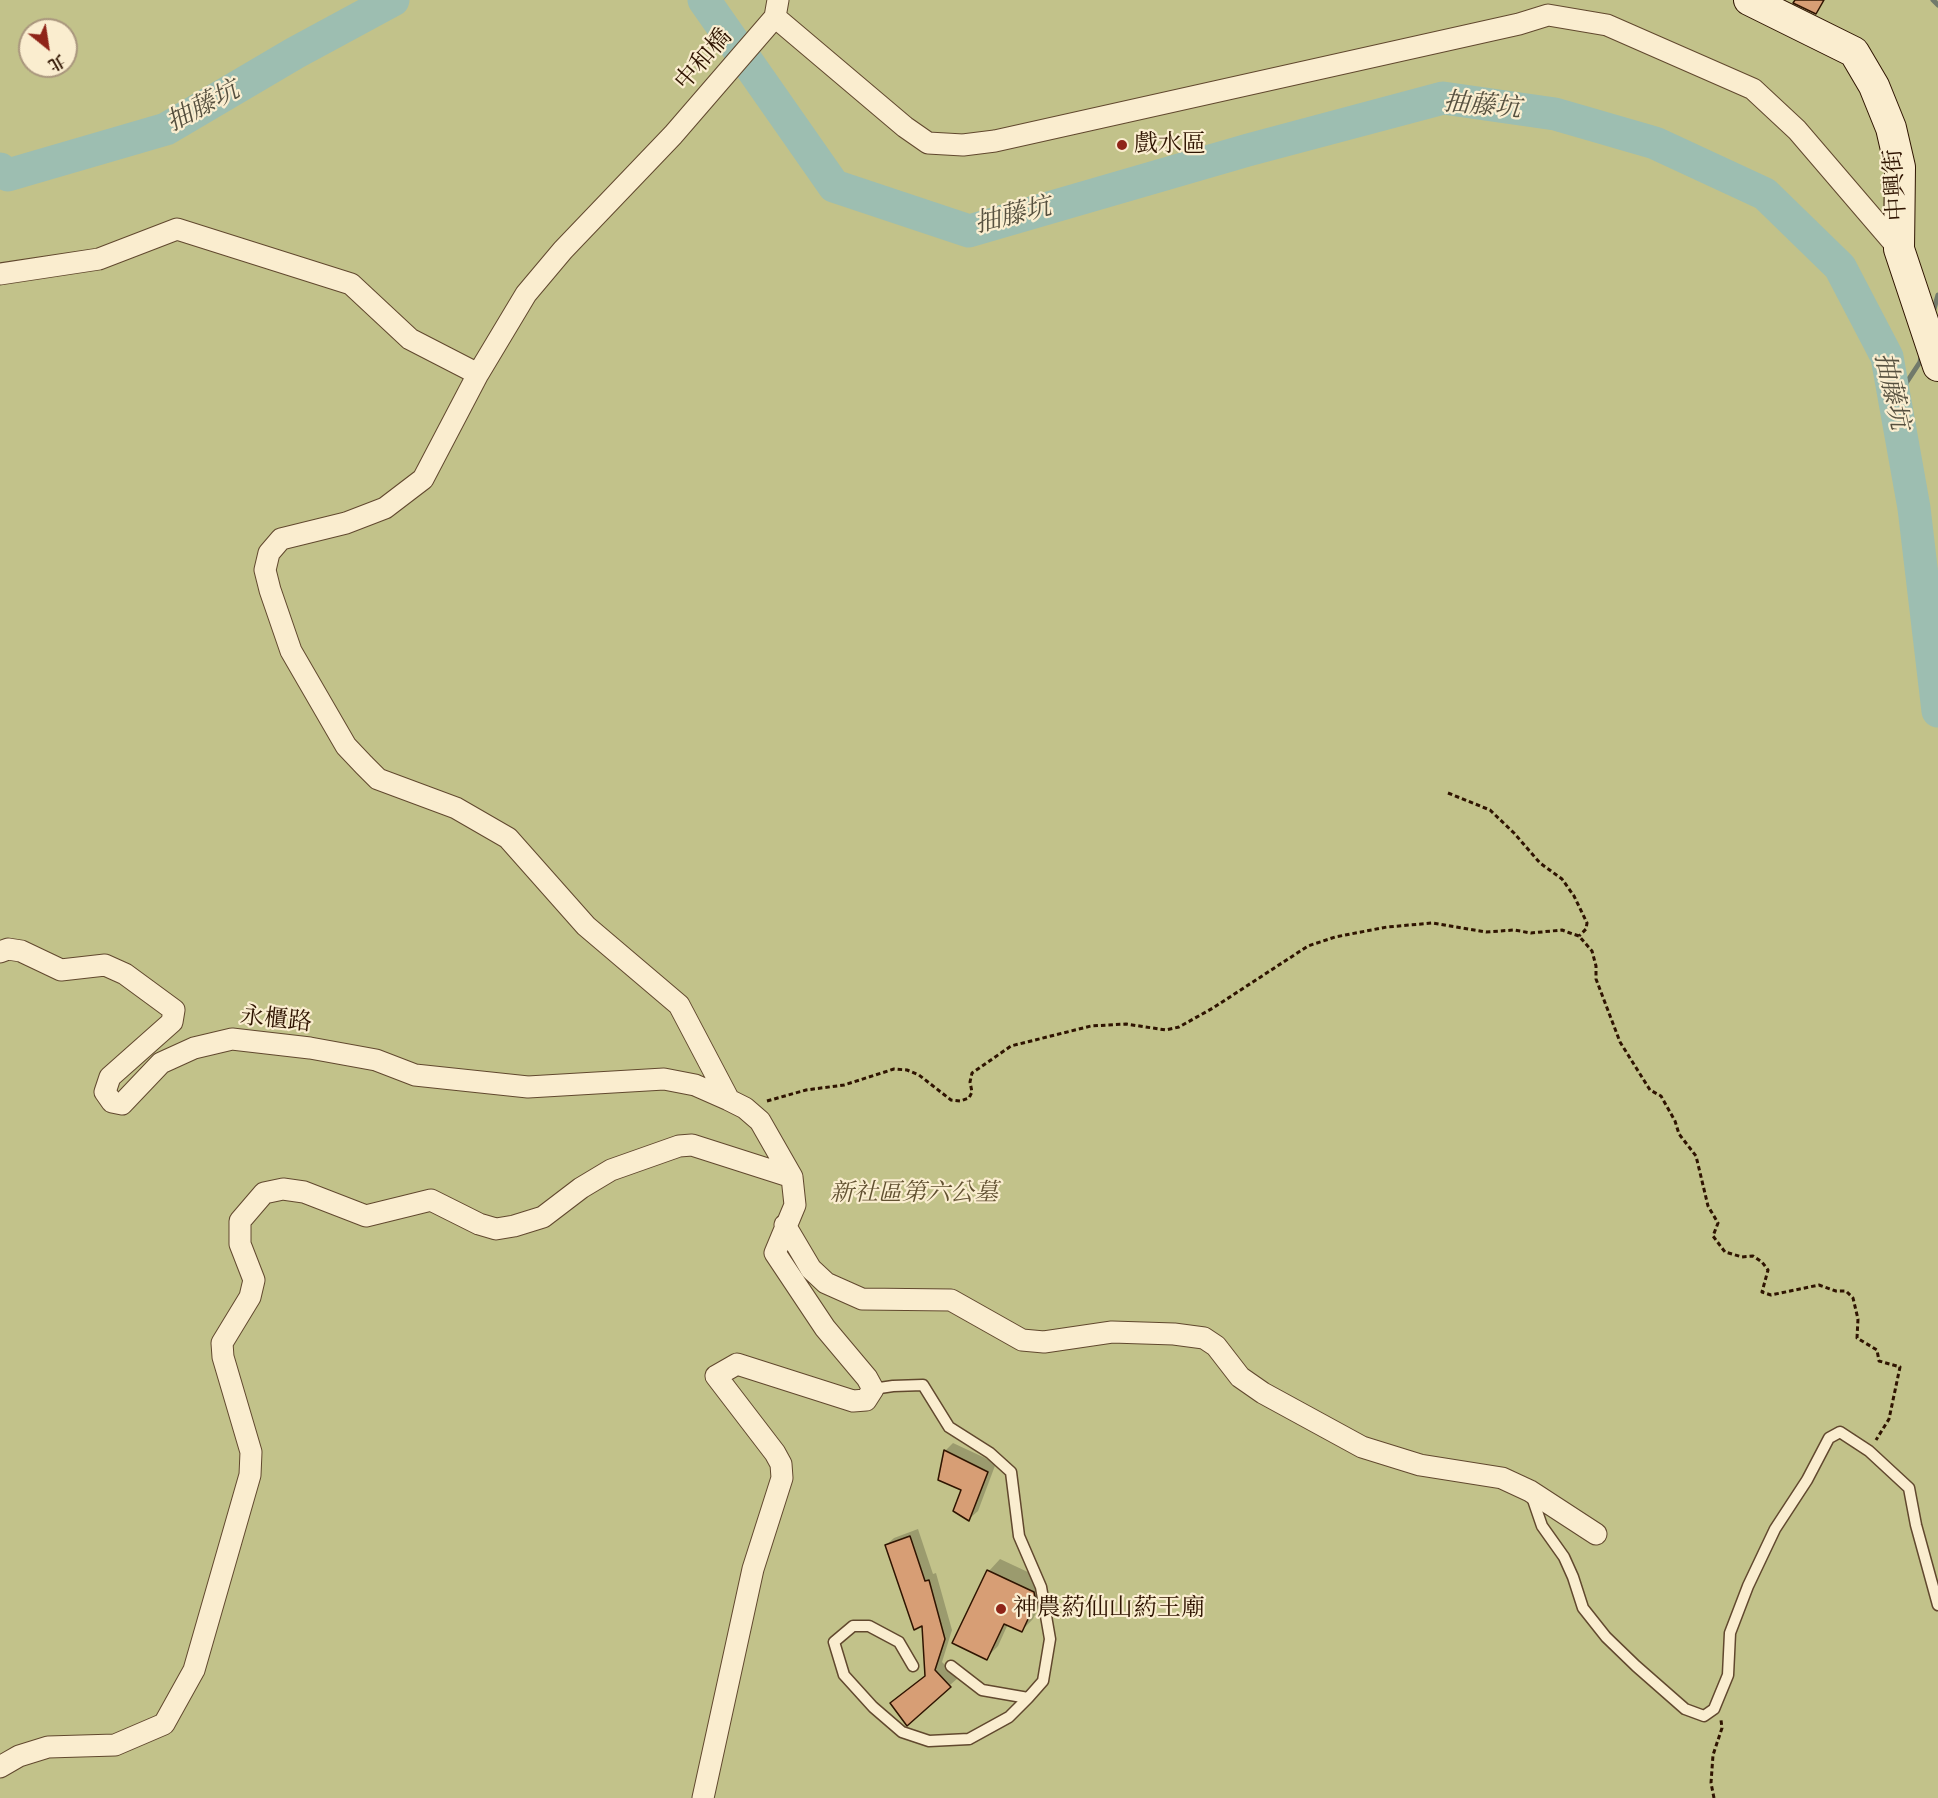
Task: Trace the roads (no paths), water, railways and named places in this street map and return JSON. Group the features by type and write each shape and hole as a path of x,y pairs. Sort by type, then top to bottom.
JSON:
{"street":[{"name":"中興街","path":"1749,0 1854,52 1874,86 1891,128 1900,167 1899,249 1937,352"},
{"path":"776,9 905,127 928,143 963,145 996,141 1519,24 1548,15 1607,25 1753,89 1797,130 1899,249"},
{"name":"中和橋","path":"737,1104 679,1005 586,926 508,838 456,808 378,779 346,746 291,651 265,570 269,554 281,539 346,523 385,508 423,479 478,374 526,294 562,250 673,135 776,9"},
{"path":"0,274 99,259 177,229 351,284 410,339 478,374"},
{"name":"永櫃路","path":"0,952 21,951 61,970 105,965 124,974 174,1010 172,1022 110,1077 105,1092 112,1102 122,1104 161,1063 194,1048 232,1039 310,1048 376,1060 415,1075 528,1087 664,1080 695,1085 737,1104"},
{"path":"703,1798 753,1569 782,1478 781,1464 775,1453 716,1376 737,1364 853,1401 866,1400 873,1389 867,1378 825,1328 775,1253 795,1205 792,1177 760,1121 737,1104"},
{"path":"0,1767 19,1756 48,1747 115,1745 164,1724 194,1670 250,1475 249,1442 223,1357 222,1343 250,1297 254,1280 240,1244 240,1221 264,1193 283,1189 304,1192 366,1216 431,1200 480,1224 496,1229 543,1217 581,1188 611,1170 679,1146 692,1145 792,1177"},
{"path":"785,1225 811,1269 826,1283 862,1299 951,1300 1022,1340 1044,1342 1112,1332 1174,1334 1204,1338 1216,1346 1240,1377 1263,1393 1362,1447 1420,1465 1502,1478 1530,1491 1596,1534"}],"lane":[{"path":"873,1389 923,1385 949,1427 990,1453 1011,1472 1018,1536 1041,1587 1050,1639 1043,1681 1009,1718 969,1739 929,1741 902,1732 873,1707 844,1675 834,1642 853,1626 869,1626 899,1642 913,1666"},
{"path":"1530,1491 1542,1526 1568,1567 1583,1608 1600,1630 1636,1666 1685,1709 1704,1716 1714,1709 1728,1676 1730,1633 1774,1529 1807,1480 1829,1438 1840,1432 1860,1445 1909,1488 1916,1525 1938,1605"},
{"path":"951,1666 982,1690 1028,1698"}],"waterway":[{"name":"抽藤坑","path":"0,169 8,175 166,129 295,53 393,0"},
{"name":"抽藤坑","path":"704,0 834,186 969,231 1248,150 1443,98 1555,114 1655,143 1765,194 1840,267 1887,357 1914,508 1938,711"},
{"path":"1933,0 1938,5"},
{"path":"1934,309 1938,295"},
{"path":"1895,400 1921,357"}],"place":[{"name":"戲水區","path":"1122,145"},
{"name":"神農葯仙山葯王廟","path":"1001,1609"}],"park label":[{"name":"新社區第六公墓","path":"914,1194"}]}
